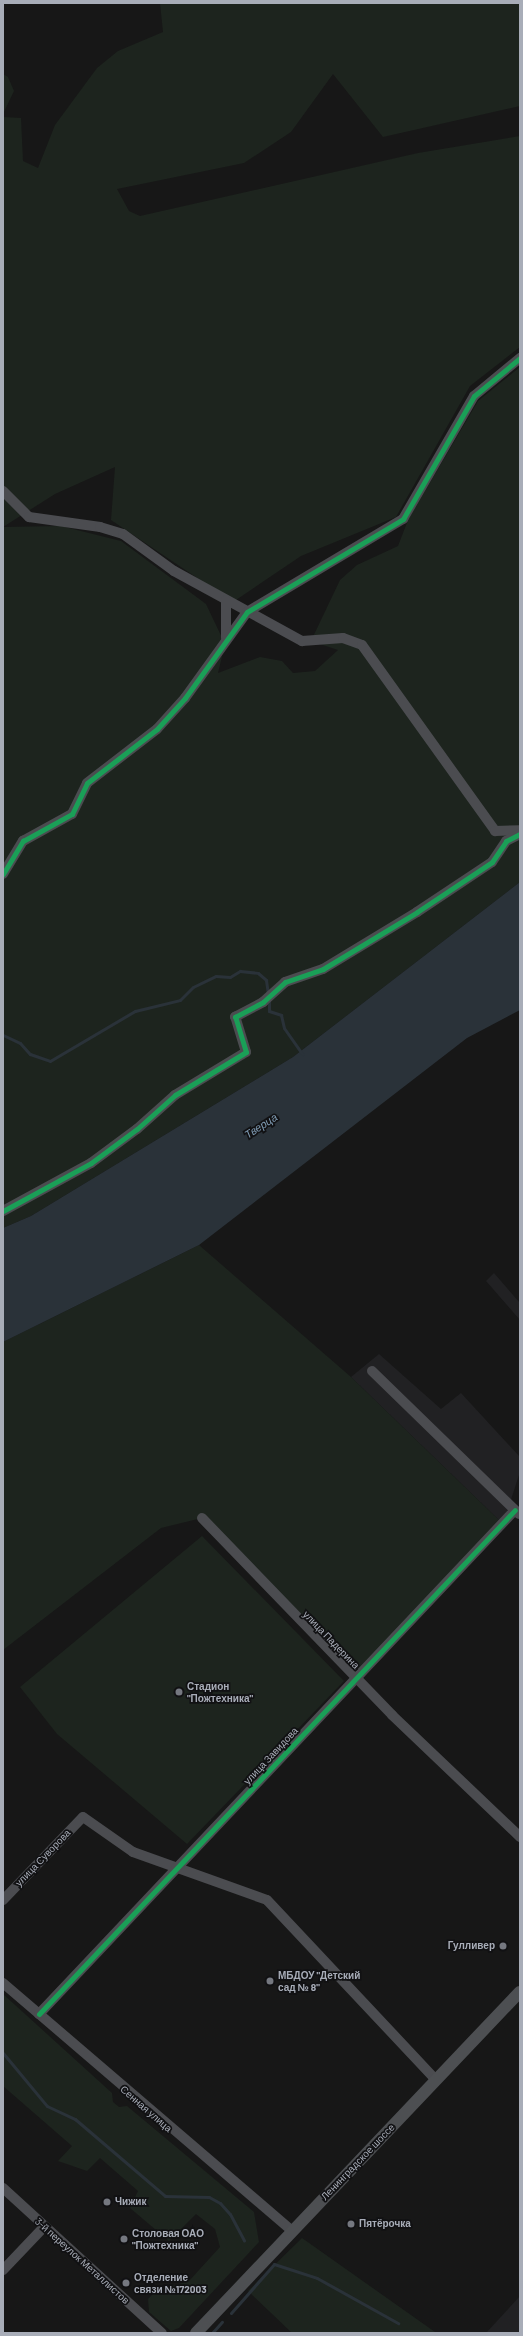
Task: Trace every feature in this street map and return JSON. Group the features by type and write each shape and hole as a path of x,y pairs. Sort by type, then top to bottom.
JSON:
{"main road":[{"name":"Ленинградское шоссе","path":"196,2333 520,1992"}],"street":[{"path":"3,874 23,841 72,814 87,783 157,729 185,698 226,638 247,612 403,519 474,396 520,358"},
{"path":"3,491 18,508 29,517 100,526 123,534 174,571 302,641 343,638 362,645 495,832 520,830"},
{"path":"3,503 18,508"},
{"path":"226,600 226,638"},
{"path":"3,1211 90,1164 137,1129 175,1095 246,1052 235,1017 263,1002 285,982 323,969 417,912 492,862 506,841 520,834"},
{"path":"372,1371 518,1512"},
{"name":"улица Завидова","path":"39,2014 356,1679 518,1512"},
{"name":"улица Падерина","path":"202,1518 356,1679 520,1837"},
{"name":"улица Суворова","path":"3,1900 83,1816 133,1852 179,1866"},
{"path":"179,1866 234,1891 267,1900 436,2080"},
{"name":"Сенная улица","path":"3,1983 292,2232"},
{"name":"3-й переулок Металлистов","path":"3,2188 162,2333"},
{"path":"3,2270 44,2227"}],"shaded area":[{"path":"160,3 520,3 520,106 383,137 333,74 291,132 244,163 117,189 129,211 140,216 418,153 520,136 520,347 470,386 396,517 301,556 233,602 111,520 115,467 55,494 3,527 3,117 21,118 23,161 38,168 55,125 97,68 118,51 163,32"},
{"path":"3,74 8,77 14,91 3,114"},
{"path":"520,367 520,882 293,1057 31,1216 3,1228 3,527 61,526 121,541 206,604 225,644 218,673 260,657 282,661 293,673 315,671 338,650 311,641 340,580 357,565 398,546 408,520 478,401"},
{"path":"199,1245 351,1377 503,1524 356,1679 202,1518 161,1528 3,1650 3,1342"},
{"path":"494,1273 520,1303 520,1320 486,1281"},
{"path":"379,1354 441,1409 461,1393 520,1457 520,1472 503,1524 351,1377"},
{"name":"Стадион \"Пожтехника\"","path":"202,1536 344,1681 187,1844 57,1734 20,1687"},
{"path":"3,1994 112,2093 113,2102 119,2107 127,2106 254,2212 259,2242 179,2328 171,2331 149,2312 148,2299 156,2291 189,2281 220,2247 215,2229 196,2214 169,2241 130,2208 138,2191 100,2158 87,2171 58,2161 72,2146 3,2086"},
{"path":"302,2238 436,2333 292,2333 248,2291"},
{"path":"520,2296 520,2333 486,2333"}],"water":[{"name":"Тверца","path":"520,882 520,1010 467,1038 199,1245 3,1342 3,1228 31,1216 293,1057"}],"waterway":[{"path":"3,1035 20,1043 30,1054 50,1061 135,1011 180,1000 193,987 216,976 230,977 240,971 258,973 266,980 268,994"},
{"path":"269,1000 269,1011 281,1015 284,1028 302,1054"},
{"path":"3,2053 47,2106 75,2119 165,2196 209,2197 220,2203 230,2214 244,2240"},
{"path":"231,2313 274,2264 317,2278 398,2323"},
{"path":"212,2333 222,2322"}],"cycle path":[{"path":"3,874 23,841 72,814 87,783 157,729 185,698 247,612 403,519 474,396 520,358"},
{"path":"3,1211 91,1163 137,1129 175,1095 246,1052 235,1017 263,1002 285,982 323,969 417,912 492,862 506,841 520,834"},
{"path":"39,2014 515,1510"}],"place":[{"name":"Стадион \"Пожтехника\"","path":"179,1692"},
{"name":"Гулливер","path":"503,1946"},
{"name":"МБДОУ \"Детский сад № 8\"","path":"270,1981"},
{"name":"Чижик","path":"107,2202"},
{"name":"Пятёрочка","path":"351,2224"},
{"name":"Столовая ОАО \"Пожтехника\"","path":"124,2239"},
{"name":"Отделение связи №172003","path":"126,2283"}]}
